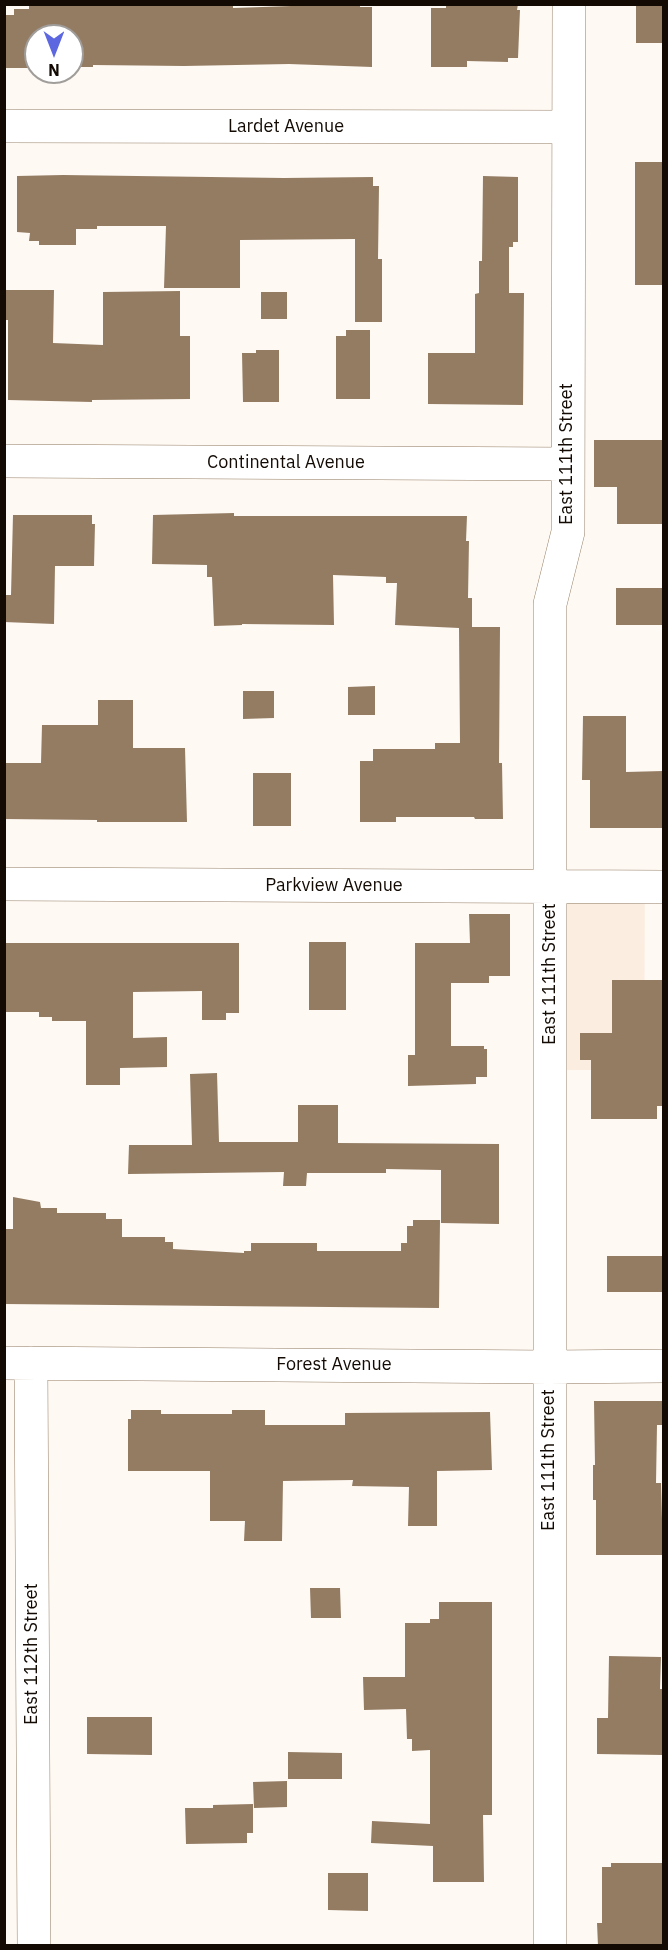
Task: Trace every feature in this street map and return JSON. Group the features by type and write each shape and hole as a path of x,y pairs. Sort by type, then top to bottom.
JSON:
{"street":[{"name":"East 111th Street","path":"550,1946 550,604 568,532 569,4"},
{"name":"Lardet Avenue","path":"4,126 568,127"},
{"name":"Continental Avenue","path":"4,461 567,464"},
{"name":"Parkview Avenue","path":"4,884 663,887"},
{"name":"Forest Avenue","path":"18,1363 663,1366"},
{"name":"East 112th Street","path":"18,1363 34,1946"}],"shaded area":[{"path":"550,887 645,887 644,1070 550,1070"}],"building":[{"path":"233,4 233,8 291,6 291,4 360,4 360,7 372,7 372,67 289,64 93,65 93,67 84,67 84,24 24,24 24,68 4,68 4,15 14,15 14,9 29,9 29,6"},
{"path":"446,4 518,4 517,10 520,10 518,58 508,58 508,62 467,61 467,67 431,67 431,8 446,8"},
{"path":"636,4 663,4 663,43 636,43"},
{"path":"635,162 663,162 663,285 635,285"},
{"path":"17,176 373,177 373,186 379,186 378,259 382,259 382,322 355,322 355,239 240,240 240,288 164,288 166,226 97,226 97,229 76,229 76,245 39,245 39,241 29,241 30,233 17,232"},
{"path":"483,176 518,177 518,242 513,242 513,247 509,247 509,293 524,293 523,405 428,404 428,353 475,353 475,294 479,293 479,261 482,261"},
{"path":"4,290 54,290 53,343 103,345 103,292 180,291 180,336 190,336 190,399 92,400 92,402 8,400 8,320 4,320"},
{"path":"261,292 287,292 287,319 261,319"},
{"path":"346,330 370,330 370,399 336,399 336,336 346,336"},
{"path":"256,350 279,350 279,402 243,402 242,353 256,353"},
{"path":"594,440 663,440 663,524 617,524 617,487 594,487"},
{"path":"234,513 234,516 467,516 468,598 472,598 472,627 500,627 499,763 502,763 503,819 396,817 396,822 360,822 360,761 373,761 373,749 435,749 435,743 460,743 459,628 395,625 397,583 386,583 386,577 333,575 334,625 214,626 212,577 207,577 207,565 152,564 153,515"},
{"path":"13,515 92,515 92,524 95,524 94,566 55,566 54,624 4,622 4,595 11,595"},
{"path":"616,588 663,588 663,625 616,625"},
{"path":"375,686 375,715 348,715 348,687"},
{"path":"243,691 274,691 274,718 243,719"},
{"path":"98,700 133,700 133,748 185,748 187,822 4,819 6,763 41,763 42,725 98,725"},
{"path":"583,716 626,716 626,772 663,771 663,828 590,828 590,780 582,780"},
{"path":"253,773 291,773 291,826 253,826"},
{"path":"469,914 510,914 510,976 489,976 489,983 451,983 451,1046 484,1046 484,1049 487,1049 487,1077 476,1077 476,1084 408,1086 408,1055 415,1055 415,943 470,943"},
{"path":"309,942 346,942 346,1010 309,1010"},
{"path":"4,943 239,943 239,1013 226,1013 226,1020 202,1020 202,991 133,992 133,1038 167,1037 167,1067 120,1068 120,1085 86,1085 86,1021 52,1021 52,1017 39,1017 39,1012 4,1012"},
{"path":"612,980 663,980 662,1106 657,1106 657,1119 591,1119 591,1060 580,1060 580,1033 612,1033"},
{"path":"217,1073 219,1142 298,1142 298,1105 338,1105 338,1143 499,1144 499,1224 441,1223 441,1170 386,1169 386,1173 307,1173 306,1186 283,1186 284,1172 128,1174 129,1145 192,1145 190,1074"},
{"path":"13,1197 40,1202 41,1208 57,1208 57,1213 106,1213 106,1219 122,1219 122,1237 165,1237 165,1242 173,1242 173,1249 244,1253 244,1251 251,1251 251,1243 317,1243 317,1251 401,1251 401,1243 407,1243 407,1226 413,1226 413,1220 440,1220 439,1308 4,1304 4,1229 13,1229"},
{"path":"607,1256 663,1256 663,1292 607,1292"},
{"path":"594,1401 663,1401 663,1425 657,1425 656,1483 661,1483 663,1555 596,1555 596,1500 593,1500"},
{"path":"131,1410 161,1410 161,1414 232,1414 232,1410 265,1410 265,1425 345,1425 345,1413 490,1412 492,1470 437,1471 437,1526 408,1526 409,1487 352,1486 353,1480 283,1481 282,1541 244,1541 245,1521 210,1521 210,1471 128,1471 128,1419 131,1419"},
{"path":"310,1588 340,1588 341,1618 311,1618"},
{"path":"439,1602 492,1602 492,1815 483,1815 484,1882 433,1882 433,1846 371,1843 372,1821 430,1824 430,1750 412,1751 412,1739 407,1739 406,1709 364,1710 363,1677 405,1677 405,1623 430,1623 430,1619 439,1619"},
{"path":"609,1656 661,1657 663,1755 597,1754 597,1718 608,1718"},
{"path":"87,1717 152,1717 152,1755 87,1754"},
{"path":"288,1752 342,1753 342,1779 288,1779"},
{"path":"287,1781 287,1807 254,1808 253,1782"},
{"path":"253,1804 253,1833 247,1833 247,1843 186,1844 185,1808"},
{"path":"611,1863 663,1863 663,1946 598,1946 597,1923 602,1923 602,1867 611,1867"},
{"path":"328,1873 368,1873 368,1911 328,1910"}]}
